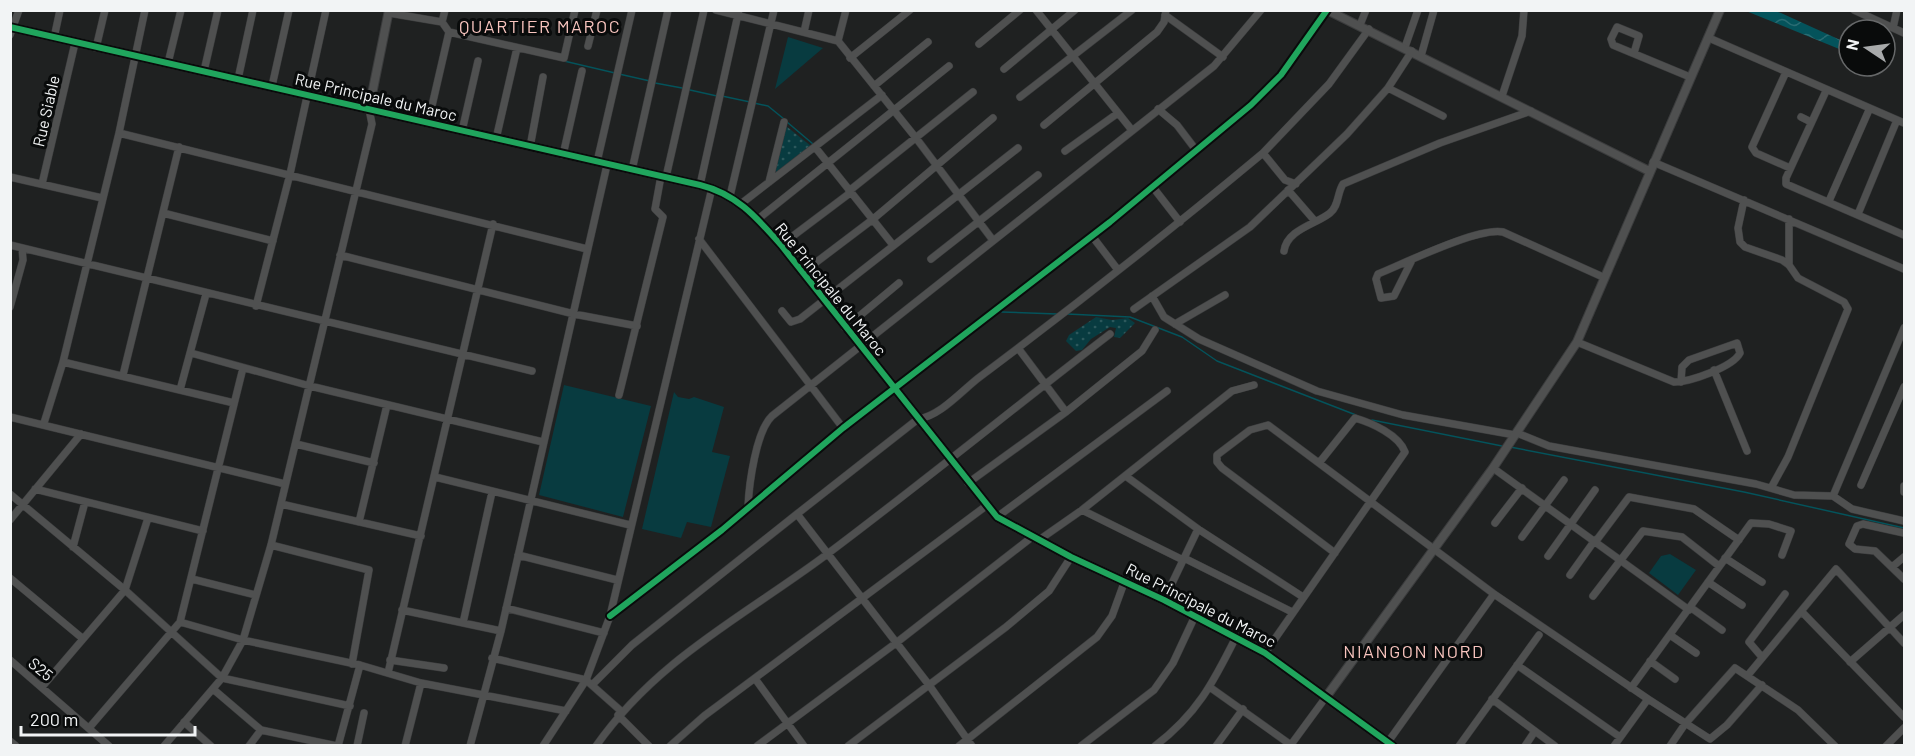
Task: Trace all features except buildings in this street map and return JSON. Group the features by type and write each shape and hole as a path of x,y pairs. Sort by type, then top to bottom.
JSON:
{"street":[{"path":"11,30 19,10"},
{"path":"54,38 60,10"},
{"path":"96,48 105,10"},
{"path":"44,423 63,362 119,133 145,10"},
{"path":"168,63 181,10"},
{"path":"204,71 218,10"},
{"path":"238,79 254,10"},
{"path":"272,86 289,10"},
{"path":"256,306 290,174 326,10"},
{"path":"442,22 445,10"},
{"path":"164,746 222,678 243,640 271,544 296,444 372,124 369,109 389,12 442,22 449,32 564,58 575,10"},
{"path":"588,46 597,10"},
{"path":"597,162 632,10"},
{"path":"632,170 668,10"},
{"path":"620,395 663,218 655,209 704,10"},
{"path":"716,10 738,13 838,41 895,111 992,239"},
{"path":"730,196 774,10"},
{"path":"804,32 810,10"},
{"path":"838,41 845,14 854,10"},
{"path":"850,58 910,10"},
{"path":"979,44 1020,10"},
{"path":"1036,10 1131,129"},
{"path":"1004,69 1076,10"},
{"path":"1020,98 1132,10"},
{"path":"748,507 752,477 764,425 772,416 1223,57 1261,10"},
{"path":"610,615 748,507 843,428 1092,236 1251,105 1281,75 1327,10 1649,171"},
{"path":"1360,25 1366,10"},
{"path":"1134,309 1250,227 1347,134 1388,88 1408,49 1418,10"},
{"path":"1421,56 1434,10"},
{"path":"1502,96 1522,36 1524,10"},
{"path":"1211,688 1290,745 1493,468 1577,342 1603,277 1720,10"},
{"path":"1854,10 1871,18"},
{"path":"700,184 738,13"},
{"path":"1044,125 1094,82 1108,75 1141,48 1157,32 1166,13 1223,57"},
{"path":"593,684 632,645 797,514 918,419 927,417 954,398 1180,222 1263,153 1329,84 1369,29"},
{"name":"Rue Principale du Maroc","path":"11,30 272,86 563,155 700,184 730,196 742,203 781,245 997,517 1071,557 1164,600 1265,653 1391,744"},
{"path":"428,123 449,32"},
{"path":"1708,38 1901,122 1858,214"},
{"path":"874,86 927,42"},
{"name":"Rue Siable","path":"42,184 75,43"},
{"path":"496,139 517,48"},
{"path":"1634,53 1690,77"},
{"path":"462,131 478,61"},
{"path":"758,219 949,66"},
{"path":"563,155 582,72"},
{"path":"1786,72 1752,147 1756,153 1790,168"},
{"path":"530,147 543,77"},
{"path":"1388,88 1443,116"},
{"path":"1826,91 1790,168 1786,184 1905,235"},
{"path":"781,245 973,92"},
{"path":"742,203 882,96"},
{"path":"1158,109 1177,125 1196,150"},
{"path":"1829,201 1869,110"},
{"path":"1284,251 1290,238 1314,220 1328,215 1336,207 1337,192 1343,184 1440,143 1531,111"},
{"path":"1065,151 1118,113"},
{"path":"1801,117 1811,122"},
{"path":"802,273 872,220 993,118"},
{"path":"769,182 784,122"},
{"path":"119,133 587,249"},
{"path":"123,375 179,147"},
{"path":"815,147 893,245"},
{"path":"782,311 789,320 794,322 824,301 1018,148"},
{"path":"1263,153 1285,180 1296,184"},
{"path":"1653,162 1905,269"},
{"path":"470,746 481,697 501,631 607,165"},
{"path":"931,259 1038,175"},
{"path":"10,177 102,198"},
{"path":"1152,186 1180,222"},
{"path":"543,746 586,680 610,615 712,188"},
{"path":"1288,190 1314,220"},
{"path":"1744,200 1738,228 1740,242 1745,247 1789,265 1798,278 1844,302 1848,309 1788,457 1771,488"},
{"path":"163,213 273,241"},
{"path":"1789,219 1789,265"},
{"path":"388,673 493,224"},
{"path":"1412,260 1394,296 1381,298 1376,276 1412,260 1488,231 1496,231 1603,277"},
{"path":"1092,236 1118,270"},
{"path":"699,238 843,428"},
{"path":"10,245 532,371"},
{"path":"10,307 23,260 21,248"},
{"path":"340,255 574,314 637,326"},
{"path":"845,328 899,283"},
{"path":"180,390 206,294"},
{"path":"1175,324 1225,295"},
{"path":"1152,296 1164,317 1175,324 1229,353 1317,391 1403,415 1515,435 1549,446 1771,488 1810,498 1833,496 1852,509 1905,521"},
{"path":"1833,496 1905,328"},
{"path":"968,483 1066,412 1142,351 1155,330"},
{"path":"596,746 620,713 651,680 828,553 1110,334"},
{"path":"1577,342 1666,380 1681,382 1737,359 1740,353 1737,343 1689,360 1681,372 1681,382"},
{"path":"1018,348 1066,412"},
{"path":"191,353 310,386 543,442"},
{"path":"63,362 234,403"},
{"path":"89,728 180,622 243,368"},
{"path":"1714,370 1747,451"},
{"path":"757,746 1036,538 1082,510 1127,477 1232,391 1254,385"},
{"path":"1861,485 1905,387"},
{"path":"997,517 1167,391"},
{"path":"359,522 387,405"},
{"path":"11,418 44,423 285,484"},
{"path":"1265,653 1405,452 1402,446 1378,427 1354,419 1319,463"},
{"path":"1335,554 1222,468 1216,459 1236,438 1264,425 1372,501 1494,594 1706,738 1714,737 1762,685"},
{"path":"10,520 81,434"},
{"path":"296,444 374,462"},
{"path":"1493,468 1722,630"},
{"path":"435,477 630,525"},
{"path":"1127,477 1198,529 1303,597"},
{"path":"1522,537 1564,480"},
{"path":"1905,486 1905,492"},
{"path":"1495,523 1522,488"},
{"path":"35,489 203,531"},
{"path":"1548,556 1570,522 1595,490"},
{"path":"463,623 492,492"},
{"path":"10,494 125,590 222,678 350,706"},
{"path":"1570,575 1629,497 1694,509 1739,540"},
{"path":"73,547 85,502"},
{"path":"281,504 421,536"},
{"path":"670,746 705,716 986,506"},
{"path":"1082,510 1292,612"},
{"path":"797,514 929,685 970,743"},
{"path":"42,687 125,590 148,518"},
{"path":"1631,688 1719,566 1754,522 1787,529 1791,535 1782,555"},
{"path":"1905,533 1863,524 1857,526 1849,544 1855,549 1875,551 1905,579"},
{"path":"1164,600 1198,529"},
{"path":"1593,596 1642,531 1682,537 1719,566"},
{"path":"213,690 261,730 334,745 350,706 369,570 271,544"},
{"path":"518,555 617,580"},
{"path":"848,746 1049,591 1071,557"},
{"path":"1892,567 1905,557"},
{"path":"1725,558 1762,582"},
{"path":"1748,675 1761,656 1802,612 1836,569 1905,643"},
{"path":"10,578 82,638"},
{"path":"192,579 256,596"},
{"path":"1708,582 1742,605"},
{"path":"959,746 970,743 1097,637 1112,616 1124,583"},
{"path":"1391,744 1494,594"},
{"path":"1761,656 1749,642 1785,594"},
{"path":"506,608 604,633"},
{"path":"402,610 501,631"},
{"path":"1802,612 1905,717"},
{"path":"1850,662 1905,615"},
{"path":"1081,746 1154,690 1173,663 1195,616"},
{"path":"180,622 243,640 356,665 481,697 566,711"},
{"path":"1459,746 1539,635"},
{"path":"1670,635 1696,653"},
{"path":"1155,746 1184,722 1211,688 1236,637"},
{"path":"492,658 586,680 593,684 620,713 644,744"},
{"name":"S25","path":"10,660 109,746"},
{"path":"390,660 444,668"},
{"path":"1650,661 1675,679"},
{"path":"1517,665 1620,737"},
{"path":"1670,746 1685,724 1733,669 1748,675 1798,710 1835,746"},
{"path":"756,680 804,746"},
{"path":"405,746 421,683"},
{"path":"1492,699 1555,746"},
{"path":"1614,746 1647,699"},
{"path":"1216,746 1243,709"},
{"path":"357,746 364,713"},
{"path":"184,722 211,746"},
{"path":"1886,746 1905,728"},
{"path":"249,746 261,730"},
{"path":"1525,746 1535,731"},
{"path":"170,739 177,746"},
{"path":"10,741 16,746"}],"shaded area":[{"path":"788,37 823,48 775,89"},
{"path":"786,126 811,146 774,176"},
{"path":"1096,317 1112,320 1128,318 1135,323 1120,338 1114,337 1116,328 1110,327 1091,339 1082,350 1076,351 1066,341 1069,335"},
{"path":"564,385 651,406 623,517 539,495"},
{"path":"674,392 678,397 689,399 694,397 724,407 712,452 730,456 711,527 687,522 681,538 642,529"},
{"path":"1670,554 1696,570 1678,595 1649,573 1661,556"}],"water":[{"path":"1746,11 1781,13 1837,39 1837,48"}],"waterway":[{"path":"564,61 615,73"},
{"path":"619,74 650,81"},
{"path":"655,83 682,88"},
{"path":"690,90 717,96"},
{"path":"722,96 750,102"},
{"path":"754,103 768,106 784,119"},
{"path":"787,122 813,144"},
{"path":"1002,312 1057,314"},
{"path":"1067,314 1130,317 1182,337 1217,361 1356,415"},
{"path":"1372,420 1502,446"},
{"path":"1510,447 1744,492 1904,528"}],"cycle path":[{"path":"610,616 722,530 843,428 1110,222 1251,105 1281,75 1327,10"},
{"path":"10,27 700,185 725,194 755,217 781,245 997,517 1071,557 1164,600 1265,653 1393,746"}],"district":[{"name":"QUARTIER MAROC","path":"540,27"},
{"name":"NIANGON NORD","path":"1414,652"}]}
